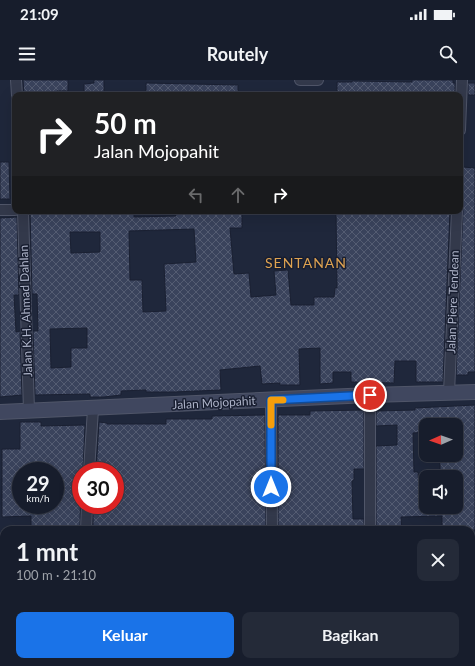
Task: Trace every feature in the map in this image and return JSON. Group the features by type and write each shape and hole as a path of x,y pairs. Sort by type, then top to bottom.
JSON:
{"main road":[{"name":"Jalan Mojopahit","path":"0,412 93,409 370,395 475,392"}],"street":[{"path":"16,80 17,92"},
{"path":"300,80 318,80"},
{"path":"462,80 462,92"},
{"path":"0,210 12,210"},
{"name":"Jalan K.H. Ahmad Dahlan","path":"23,214 28,411"},
{"name":"Jalan Piere Tendean","path":"449,393 457,214"},
{"path":"370,395 370,526"},
{"path":"271,400 272,526"},
{"path":"90,462 93,409"},
{"path":"86,526 87,514"}],"building":[{"path":"23,80 68,80 68,91 24,92"},
{"path":"94,80 104,80 104,92 84,92 84,84 94,83"},
{"path":"412,80 453,80 453,83 455,83 455,92 337,92 337,82 412,82"},
{"path":"146,83 238,85 238,92 146,92"},
{"path":"468,83 475,83 475,95 468,95"},
{"path":"0,162 9,162 10,199 0,199"},
{"path":"463,167 475,168 475,372 468,372 468,375 456,375 463,214"},
{"path":"30,214 134,214 134,217 176,216 176,214 242,214 242,228 230,228 234,274 249,273 251,297 276,295 274,271 288,270 291,305 314,305 314,297 334,297 335,288 337,288 336,214 450,214 443,382 416,382 416,361 395,361 394,383 351,382 351,372 333,372 333,383 320,384 320,348 299,349 300,385 280,385 280,383 262,384 260,366 220,370 221,390 174,392 146,392 146,390 121,391 121,395 104,397 90,397 90,394 35,395 33,331 38,331 37,294 32,294","holes":["194,229 196,262 164,264 166,311 143,312 142,280 130,280 129,231","70,232 100,232 100,252 71,253","87,328 87,348 71,348 71,367 51,368 50,329"]},
{"path":"17,217 19,295 14,295 16,332 20,331 22,395 0,397 0,218"},
{"path":"475,405 475,526 442,526 442,516 401,517 402,526 376,526 376,446 397,445 397,425 376,426 376,411 415,410 415,408","holes":["419,418 463,418 463,462 440,462 440,470 463,470 463,514 419,514 418,472 414,472 413,433 419,433"]},
{"path":"364,410 364,469 354,469 354,480 352,481 353,519 364,519 364,526 278,526 278,415 310,415 310,411"},
{"path":"265,415 266,526 93,526 93,514 124,514 124,462 97,462 99,422 107,424 166,424 166,419 212,419 212,416"},
{"path":"20,422 41,422 41,426 85,425 83,462 72,462 72,514 80,514 80,526 31,526 31,516 2,517 2,449 20,449"}],"slow traffic":[{"path":"271,425 271,400 283,400"}],"district":[{"name":"SENTANAN","path":"306,263"}],"route":[{"path":"271,487 271,400 370,395"}]}
